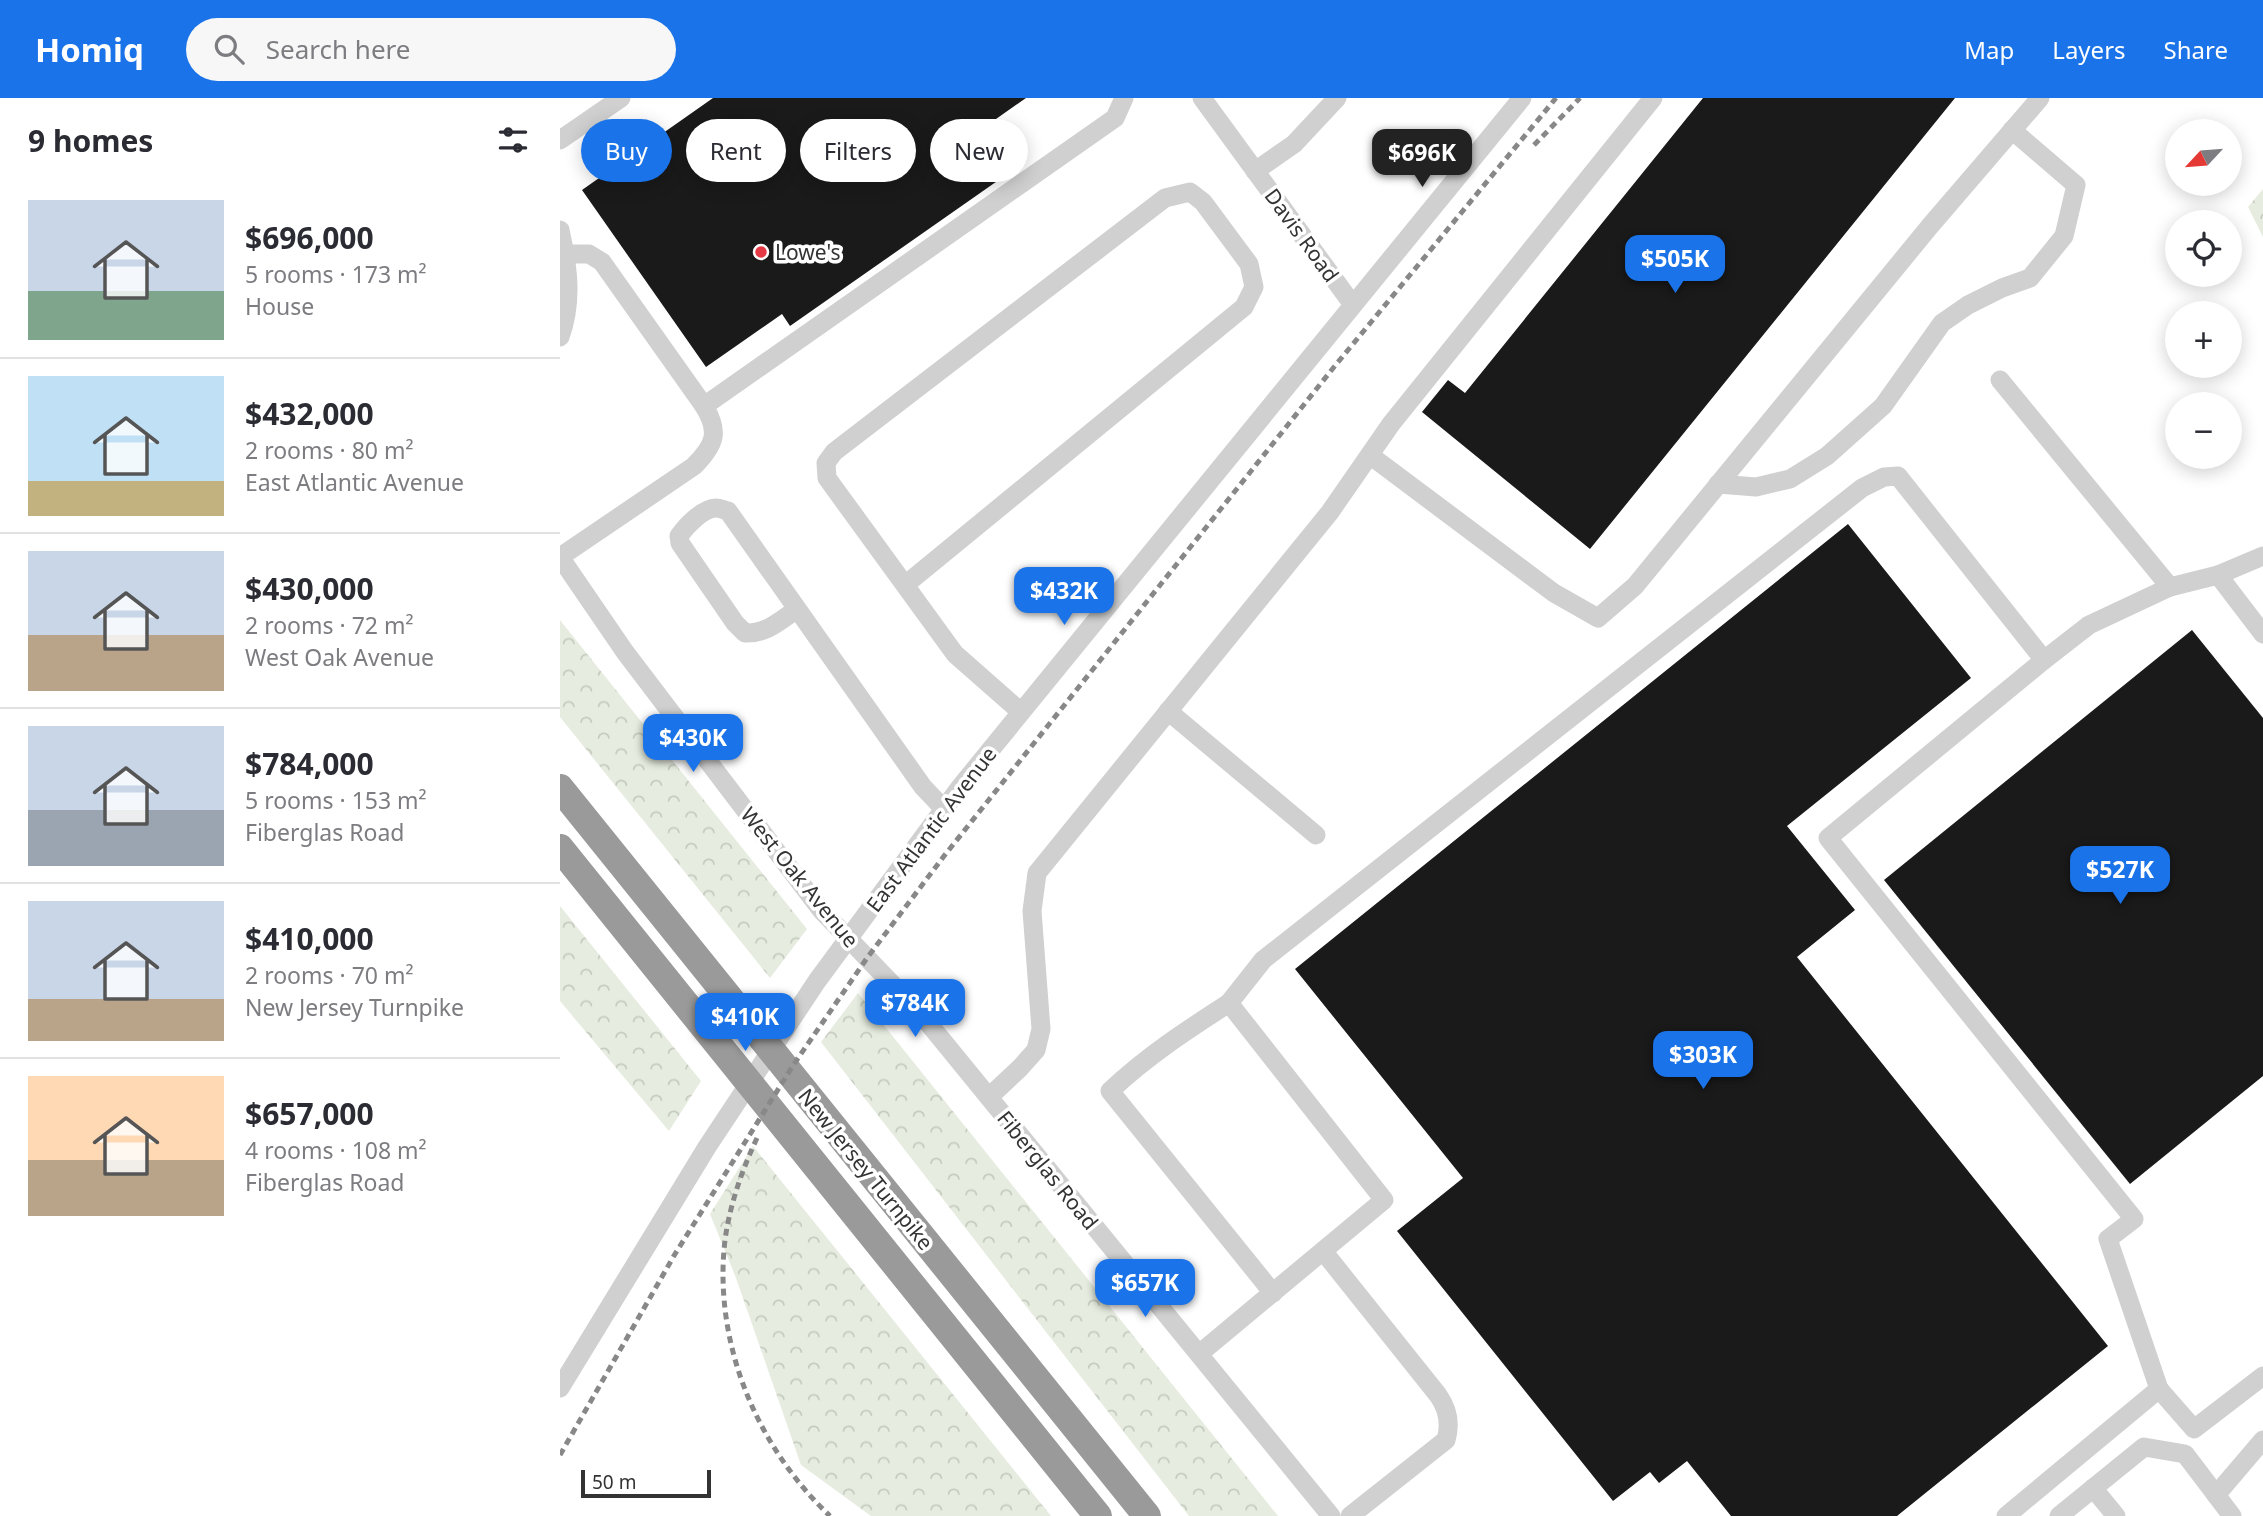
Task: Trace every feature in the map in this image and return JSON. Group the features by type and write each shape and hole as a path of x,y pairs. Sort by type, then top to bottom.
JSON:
{"highway":[{"name":"New Jersey Turnpike","path":"560,788 1147,1516"},
{"name":"New Jersey Turnpike","path":"560,849 1098,1516"}],"street":[{"path":"560,140 621,98"},
{"path":"704,406 1115,118 1124,98"},
{"name":"Davis Road","path":"1202,98 1353,305"},
{"path":"1255,171 1294,144 1337,98"},
{"name":"East Atlantic Avenue","path":"560,1388 707,1147 817,981 944,809 1522,98"},
{"path":"989,1097 1035,1050 1041,1029 1032,912 1037,873 1330,512 1391,424 1653,98"},
{"path":"1371,456 1554,593 1598,618 1635,586 1930,226 2039,98"},
{"path":"1718,484 1756,487 1790,479 1827,456 1883,406 1942,323 1968,305 2030,278 2064,236 2076,185 2012,130"},
{"path":"905,585 1244,307 1254,286 1249,264 1203,202 1190,192 1166,198 834,452 826,463 827,478 955,654 1021,712"},
{"path":"560,230 568,270 566,321 560,337"},
{"path":"560,558 694,466 703,457 715,434 714,422 704,406 603,262 589,254 565,254"},
{"path":"2000,380 2170,587"},
{"path":"1273,1293 1110,1091 1136,1066 1170,1040 1229,1003 1263,960 1851,496 1884,477 1898,476 2044,660"},
{"path":"797,609 769,629 755,634 745,633 735,623 680,543 679,536 686,526 708,510 716,508 727,511 797,609 923,788 944,809"},
{"path":"2263,556 2218,575 2170,587 2089,625 1828,838 2134,1219 2108,1239 2158,1389 2194,1429 2263,1376"},
{"name":"West Oak Avenue","path":"560,558 642,674 822,911 867,958"},
{"path":"2218,575 2263,634"},
{"path":"1168,711 1316,835"},
{"name":"Fiberglas Road","path":"867,958 920,1013 1331,1516"},
{"path":"1199,1354 1384,1200 1229,1003"},
{"path":"1323,1251 1446,1406 1450,1428 1446,1440 1350,1516"},
{"path":"2006,1516 2158,1389"},
{"path":"2216,1495 2263,1440"},
{"path":"2060,1516 2144,1447 2185,1454 2232,1516"},
{"path":"2093,1489 2116,1516"}],"green space":[{"path":"2263,189 2263,237 2248,207"},
{"path":"560,620 807,929 770,978 560,717"},
{"path":"560,906 701,1081 669,1131 560,1001"},
{"path":"858,993 1278,1516 1189,1516 821,1042"},
{"path":"753,1146 1051,1516 871,1516 801,1465 736,1278 710,1214"}],"building":[{"name":"Lowe's","path":"713,98 1026,98 996,119 930,119 930,182 996,182 790,326 782,314 706,367 582,190 593,182 672,182 672,127"},
{"path":"1703,98 1955,98 1590,549 1422,412 1448,380 1465,393"},
{"path":"1848,524 1971,678 1787,826 1855,910 1797,957 2108,1346 1897,1516 1731,1516 1687,1461 1659,1483 1650,1472 1613,1501 1397,1231 1463,1178 1295,969"},
{"path":"2192,630 2263,718 2263,1076 2130,1184 1884,880"}],"railway":[{"path":"560,1455 675,1254 794,1064 867,958 944,856 1334,367 1556,98"},
{"path":"1534,145 1580,98"},
{"path":"757,1138 737,1188 725,1240 723,1278 733,1354 761,1425 781,1458 830,1516"}],"place":[{"name":"Lowe's","path":"761,252"}]}
